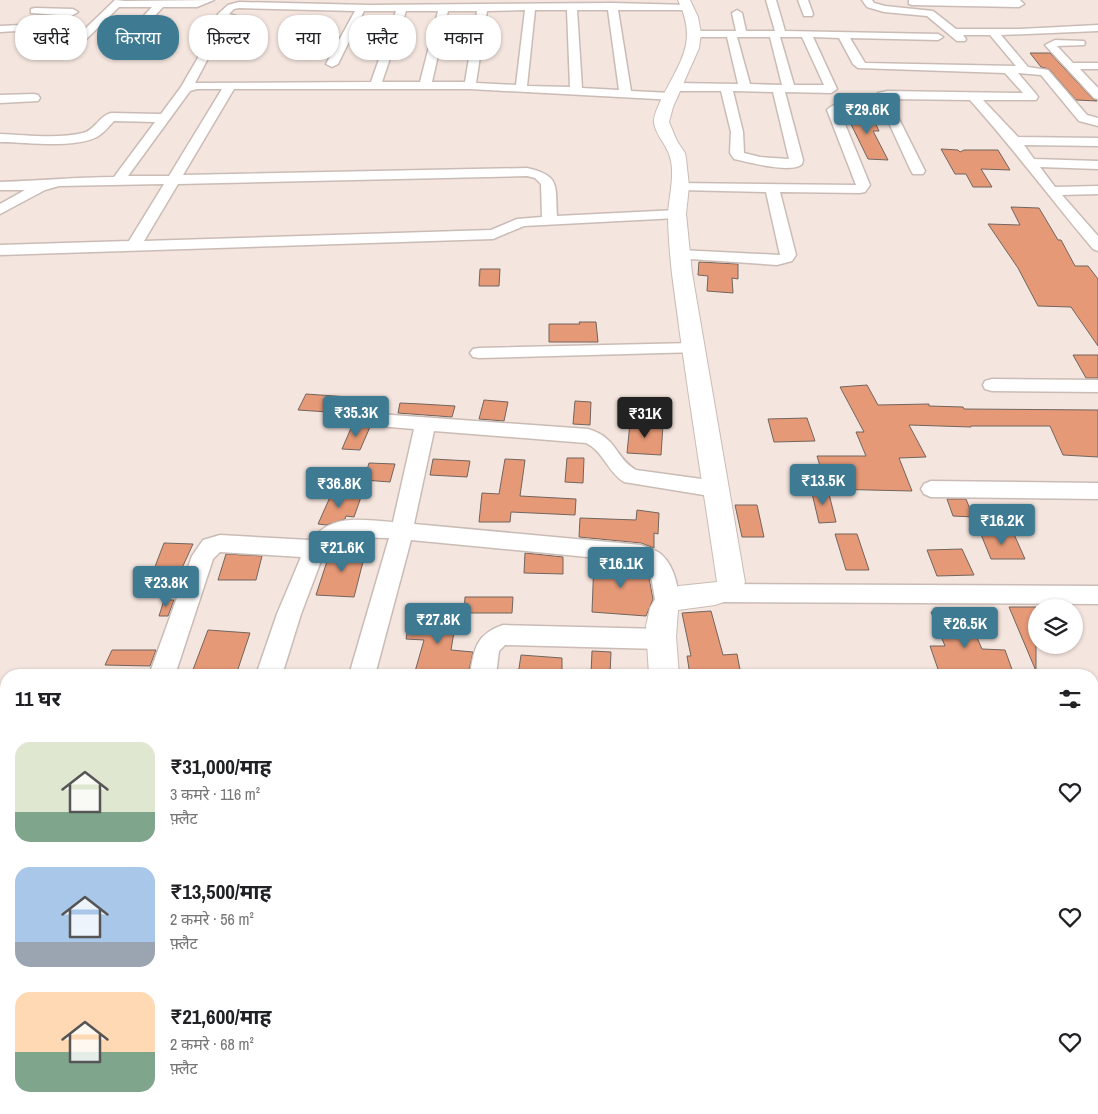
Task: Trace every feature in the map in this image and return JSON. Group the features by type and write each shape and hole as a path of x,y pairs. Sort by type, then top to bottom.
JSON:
{"street":[{"path":"87,32 119,2 197,4 209,0"},
{"path":"726,87 737,132 737,153 739,156 760,161 795,164 796,160 783,88 771,0"},
{"path":"803,0 808,14"},
{"path":"867,0 870,5 884,9 929,13 961,39"},
{"path":"912,2 1018,4 1014,0"},
{"path":"223,15 232,3 362,8 572,7 686,3 694,34 690,57 660,122 669,142 677,153 680,186 678,214 680,255 731,582 729,589 721,593"},
{"path":"150,15 160,4"},
{"path":"612,6 626,94"},
{"path":"425,85 444,7"},
{"path":"470,86 484,7"},
{"path":"521,89 530,7"},
{"path":"572,7 576,92"},
{"path":"332,64 362,8"},
{"path":"375,86 402,8"},
{"path":"35,11 84,12"},
{"path":"0,29 45,27 69,12"},
{"path":"96,12 108,12"},
{"path":"737,13 736,34 745,87"},
{"path":"953,32 1098,28"},
{"path":"993,32 1025,70"},
{"path":"694,34 938,37"},
{"path":"186,88 425,85 626,94 726,87 831,89 806,34"},
{"path":"843,35 859,64 862,66 1025,70 1046,73 1084,118 1098,122"},
{"path":"1088,43 1055,43 1050,45 1098,95"},
{"path":"118,182 186,88 201,60"},
{"path":"1070,66 1098,66"},
{"path":"918,171 882,98 884,95 1031,98 1032,96 1009,70"},
{"path":"134,246 230,86"},
{"path":"974,97 1014,141 1051,191 1098,246"},
{"path":"0,99 34,98"},
{"path":"680,186 854,190 863,185 833,110 843,107 888,109"},
{"path":"0,138 81,138 94,134 111,116 164,118"},
{"path":"1014,141 1098,142"},
{"path":"1030,163 1098,165"},
{"path":"0,186 59,182 527,172 540,175 548,183 550,220"},
{"path":"0,210 46,184"},
{"path":"680,255 777,260 786,258 788,255 772,188"},
{"path":"1051,191 1098,190"},
{"path":"0,250 493,234 522,222 678,214"},
{"path":"479,353 693,348"},
{"path":"992,385 1098,386"},
{"path":"337,417 594,438 604,446 622,472 631,477 716,489"},
{"path":"364,669 402,531 425,425"},
{"path":"931,489 1098,492"},
{"path":"271,669 288,614 315,548 328,535 339,530 352,528 402,531 651,556 661,568 667,603"},
{"path":"164,669 203,556 211,546 228,543 315,548"},
{"path":"664,669 661,639 663,610 667,603 680,597 721,593 1098,594"},
{"path":"484,669 486,649 497,637 503,635 661,639"}],"building":[{"path":"1030,53 1050,53 1097,101 1076,100 1049,69 1041,67"},
{"path":"846,114 871,114 879,131 873,131 888,160 868,159"},
{"path":"941,149 958,150 960,152 964,150 998,150 1010,170 981,169 992,187 973,187 966,174 955,174"},
{"path":"1011,207 1039,208 1058,240 1061,240 1075,266 1088,266 1098,279 1098,346 1071,307 1038,306 1018,268 988,224 1020,225"},
{"path":"699,262 738,264 738,279 732,278 733,293 707,291 708,276 698,275"},
{"path":"480,269 500,269 499,286 479,286"},
{"path":"579,322 596,322 598,342 549,342 549,324 580,324"},
{"path":"1073,355 1098,355 1098,378 1086,378"},
{"path":"867,385 878,405 929,404 929,406 963,407 964,409 1098,410 1098,457 1063,455 1050,426 971,427 909,425 926,457 899,458 912,491 827,489 817,456 866,456 856,432 864,432 840,387"},
{"path":"306,394 349,397 344,410 330,410 328,412 298,410"},
{"path":"484,400 508,402 504,421 479,419"},
{"path":"575,401 591,402 590,425 573,424"},
{"path":"400,403 455,406 452,417 398,413"},
{"path":"807,418 815,441 774,442 768,419"},
{"path":"630,423 663,425 661,455 627,453"},
{"path":"352,426 370,427 360,450 342,449"},
{"path":"567,458 584,458 583,483 565,482"},
{"path":"433,459 470,461 467,477 430,475"},
{"path":"505,459 525,460 520,496 576,499 575,515 511,512 510,522 479,522 482,493 499,494"},
{"path":"369,463 395,464 390,482 364,480"},
{"path":"811,489 828,490 836,522 819,523"},
{"path":"331,495 361,497 354,517 346,516 345,519 326,525 318,524"},
{"path":"947,499 966,499 973,517 953,516"},
{"path":"735,505 757,505 764,537 742,537"},
{"path":"637,510 659,513 658,534 654,533 654,548 641,543 579,537 580,518 636,520"},
{"path":"980,532 1013,532 1025,559 991,559"},
{"path":"835,534 857,534 869,570 846,570"},
{"path":"164,543 193,544 171,592 145,593"},
{"path":"331,549 366,550 354,597 316,595"},
{"path":"962,549 974,575 937,576 927,550"},
{"path":"525,553 563,557 563,574 524,573"},
{"path":"226,554 262,556 256,580 218,580"},
{"path":"594,560 638,564 643,568 649,578 653,599 646,616 592,612"},
{"path":"465,597 513,597 512,613 464,613"},
{"path":"164,600 174,600 168,616 159,616"},
{"path":"1009,607 1028,607 1028,652"},
{"path":"711,611 723,655 737,654 740,669 689,669 687,656 691,656 682,613"},
{"path":"965,611 982,649 1005,650 1012,669 938,669 930,646 945,646 931,612"},
{"path":"411,612 457,614 451,650 473,652 469,669 416,669 424,640 406,639"},
{"path":"208,630 250,633 238,669 193,669"},
{"path":"112,650 156,650 150,666 105,665"},
{"path":"592,651 611,652 610,669 591,669"},
{"path":"1029,654 1036,654 1035,669"},
{"path":"521,655 562,658 562,669 519,669"}]}
